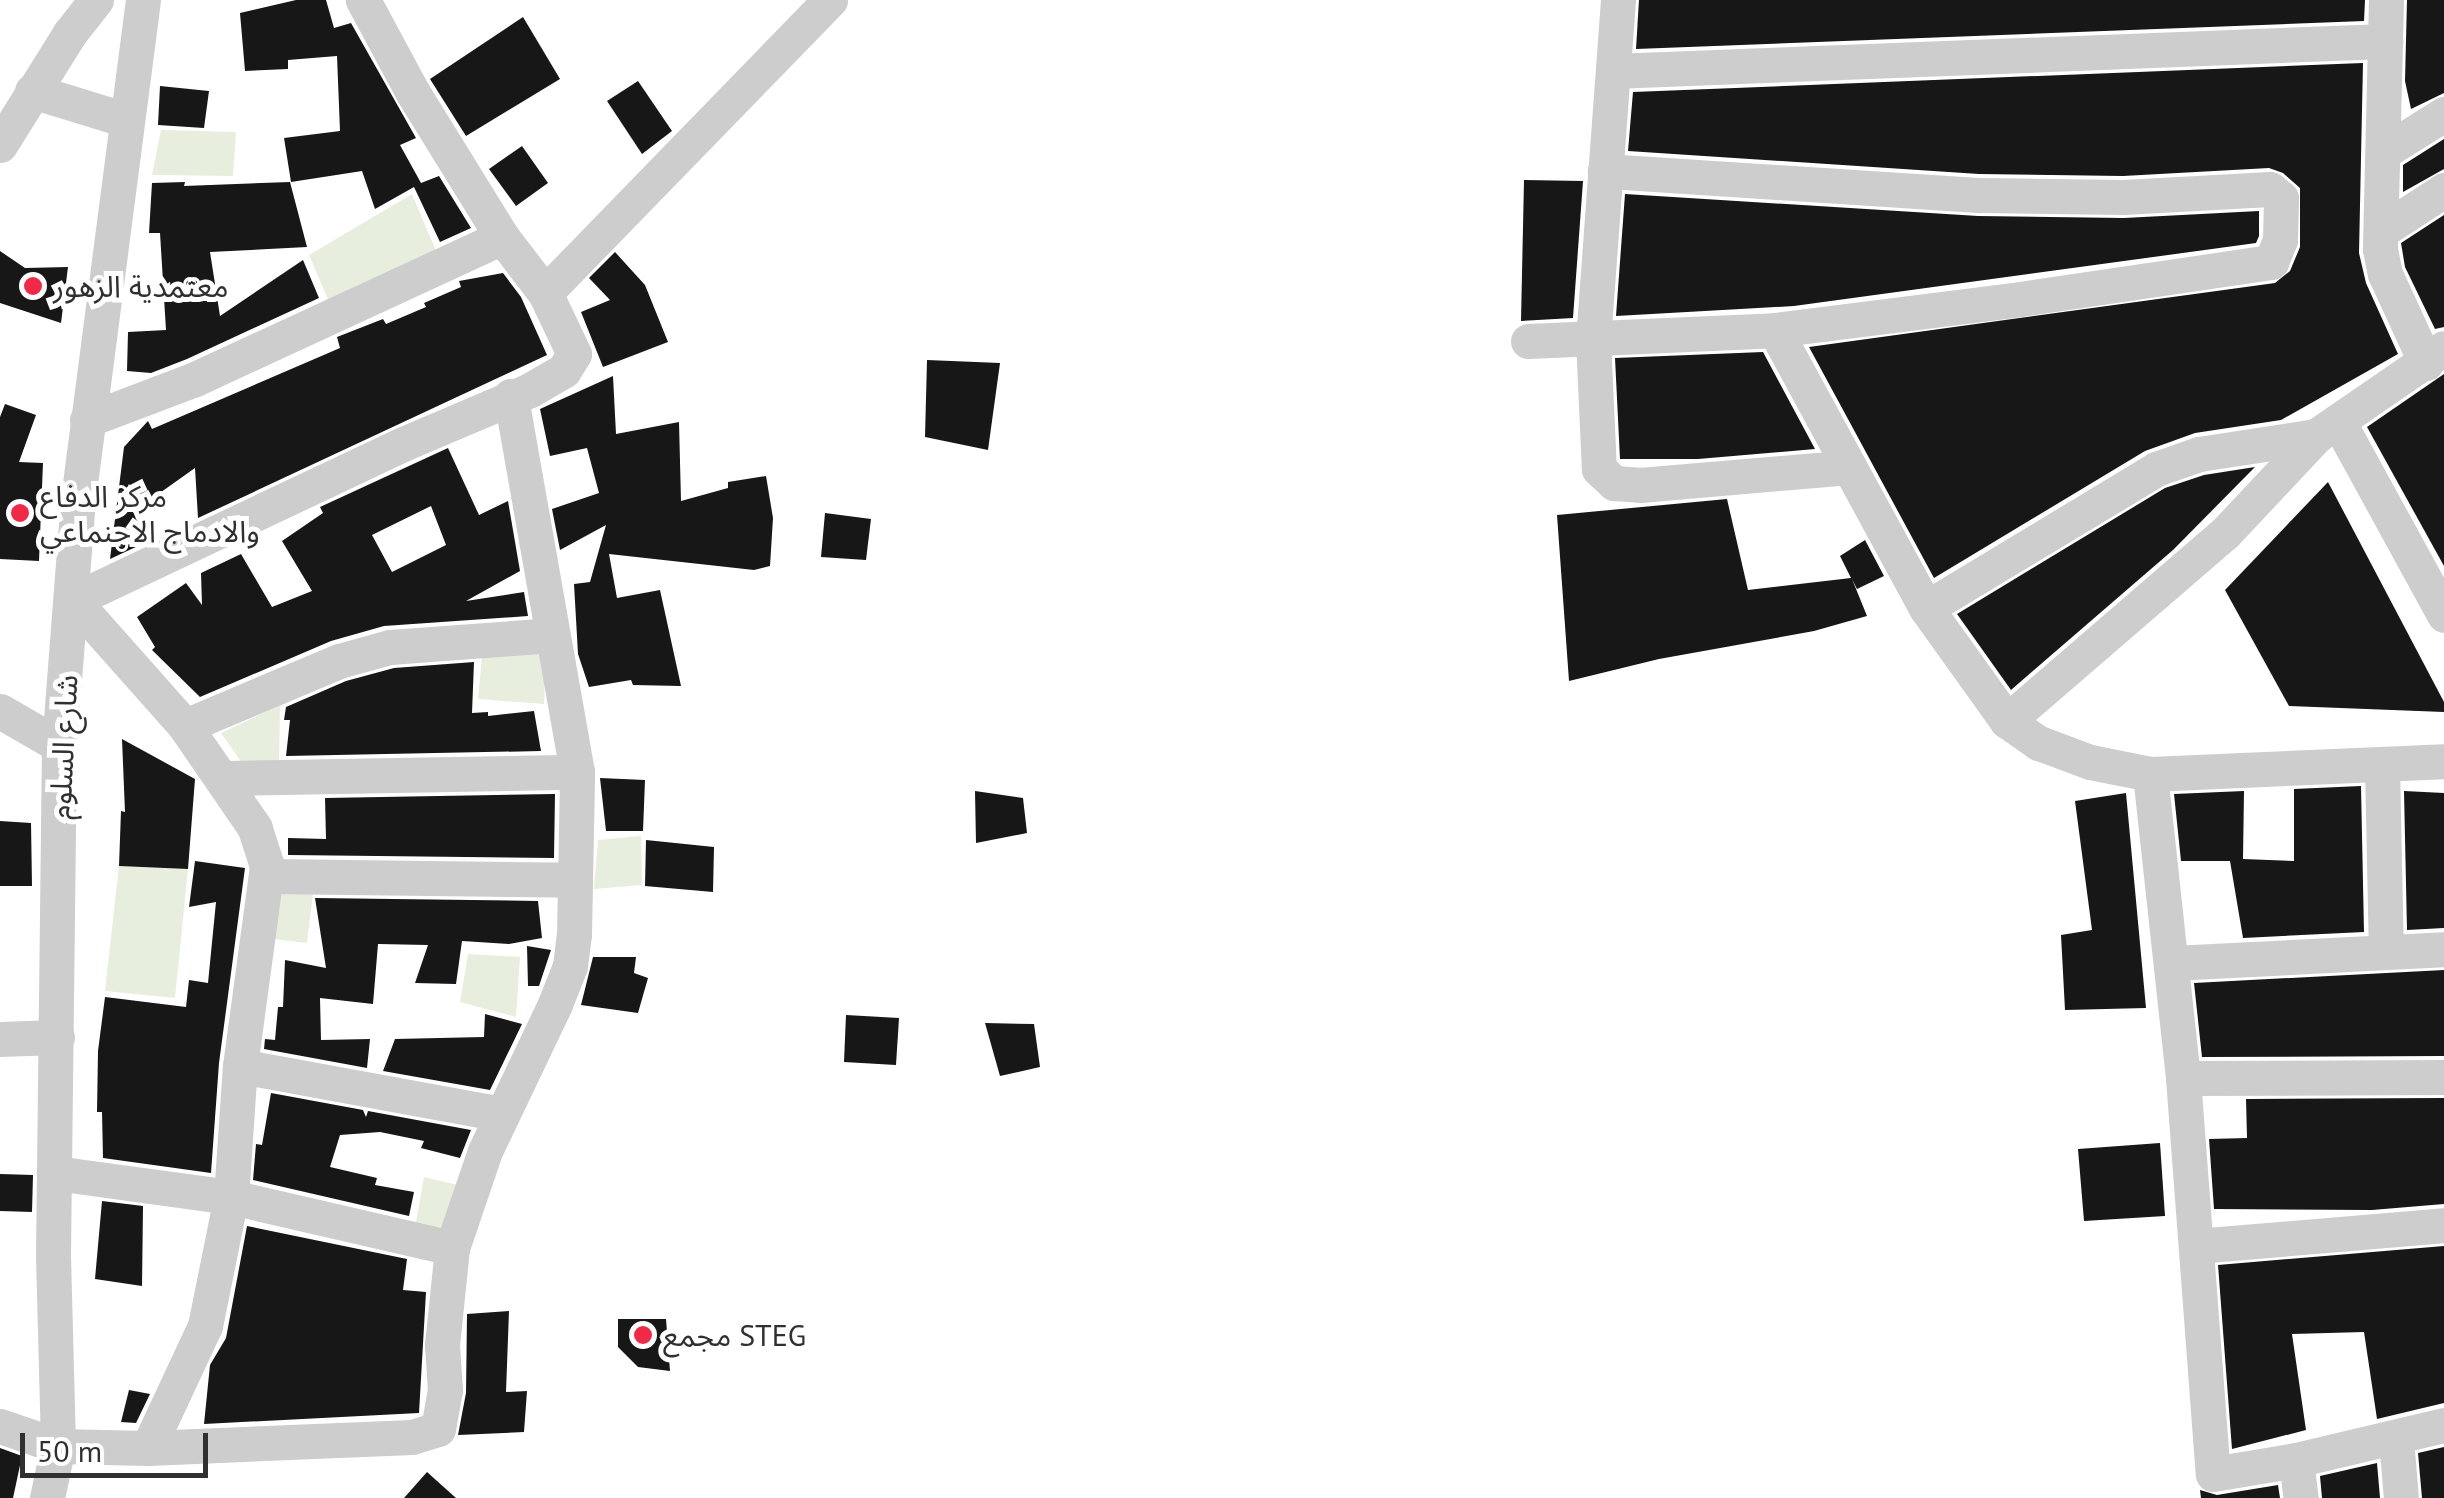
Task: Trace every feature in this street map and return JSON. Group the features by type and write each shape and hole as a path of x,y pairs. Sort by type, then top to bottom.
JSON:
{"street":[{"path":"0,145 96,0"},
{"name":"شارع السلوم","path":"47,1498 58,1446 54,1173 60,745 87,420 143,0"},
{"path":"148,1448 206,1326 230,1196 240,1066 267,876 262,844 186,726 74,600 564,370 574,354 545,293 502,237 414,94 363,0"},
{"path":"545,293 830,0"},
{"path":"1618,0 1593,339 1598,457 1605,479 1640,485 1849,467"},
{"path":"2007,720 2226,532 2327,428 2435,355 2385,274 2382,231 2386,0"},
{"path":"1613,71 2385,41"},
{"path":"32,92 126,120"},
{"path":"2385,151 2444,114"},
{"path":"1528,342 1775,330 2272,262 2280,240 2280,198 2274,191 2256,189 2123,197 1978,195 1605,170"},
{"path":"2382,231 2444,190"},
{"path":"87,420 195,378 502,237"},
{"path":"1775,330 1926,608 2007,720 2056,749 2150,774 2444,761"},
{"path":"0,1426 58,1446 148,1448 412,1437 438,1429 445,1390 442,1345 452,1248 502,1114 570,966 577,772 511,396"},
{"path":"1926,608 2156,468 2199,454 2327,428"},
{"path":"2327,428 2444,615"},
{"path":"186,726 339,661 390,646 552,634"},
{"path":"0,711 60,745"},
{"path":"2382,766 2386,952"},
{"path":"221,778 577,772"},
{"path":"2150,774 2183,1078 2215,1486 2296,1460 2444,1425"},
{"path":"267,876 575,880"},
{"path":"2172,963 2444,949"},
{"path":"0,1039 57,1037"},
{"path":"240,1066 502,1114"},
{"path":"2183,1078 2444,1077"},
{"path":"54,1173 230,1196 452,1248"},
{"path":"2196,1246 2444,1225"},
{"path":"2396,1439 2401,1498"},
{"path":"2296,1460 2301,1498"}],"green space":[{"path":"161,130 236,132 233,176 152,175"},
{"path":"412,194 439,258 332,309 309,255"},
{"path":"546,646 544,704 478,699 482,656"},
{"path":"280,705 279,765 242,763 221,733"},
{"path":"641,836 642,885 594,889 598,840"},
{"path":"119,866 188,869 175,998 105,991"},
{"path":"279,890 313,894 307,943 273,939"},
{"path":"468,954 520,957 516,1017 460,1002"},
{"path":"424,1177 462,1186 449,1239 415,1228"}],"building":[{"path":"296,0 326,0 334,28 351,23 416,138 400,145 421,183 439,176 471,228 440,242 414,187 375,209 362,171 291,182 284,138 340,131 337,56 288,60 288,69 245,71 240,13"},
{"path":"1639,0 2365,0 2364,21 1636,49"},
{"path":"2407,0 2444,0 2444,93 2411,109 2405,81"},
{"path":"523,17 560,79 466,136 430,79"},
{"path":"2363,63 2359,253 2366,283 2398,354 2281,420 2195,433 2145,451 1934,578 1809,347 2275,283 2290,271 2300,247 2300,188 2283,173 2269,168 2123,176 1979,174 1628,151 1633,92"},
{"path":"638,81 672,131 642,154 607,101"},
{"path":"160,86 209,91 204,128 158,125"},
{"path":"2444,139 2444,169 2403,192 2403,165"},
{"path":"522,146 548,183 516,206 489,169"},
{"path":"1524,180 1583,181 1573,318 1521,321"},
{"path":"185,182 184,186 290,182 307,247 210,252 220,316 303,260 319,298 151,373 127,371 128,332 166,330 160,233 149,233 152,183"},
{"path":"1625,194 1978,216 2124,218 2259,211 2259,236 2256,243 1794,306 1616,316"},
{"path":"2444,215 2444,327 2435,329 2405,267 2401,243"},
{"name":"معتمدية الزهور","path":"0,251 25,268 68,267 61,323 0,303"},
{"path":"615,252 645,285 668,342 603,367 581,312 610,300 589,278"},
{"path":"503,273 521,297 547,355 198,518 195,468 133,512 153,539 110,559 124,447 148,421 152,429 340,348 337,337 383,319 386,324 426,307 424,303 461,287 459,281"},
{"path":"1763,352 1815,449 1698,459 1620,459 1615,358"},
{"path":"927,360 1000,363 988,450 925,437"},
{"path":"2444,374 2444,566 2367,427"},
{"path":"613,376 616,434 679,422 681,501 728,488 728,482 766,476 773,518 770,566 754,570 609,554 617,598 660,590 681,686 633,685 631,680 589,687 578,654 574,584 590,582 606,525 560,550 552,509 599,493 587,448 550,456 540,409"},
{"name":"مركز الدفاع والادماج الاجنماعي","path":"5,404 36,415 19,462 43,463 39,561 0,559 0,417"},
{"path":"448,448 479,515 508,501 520,571 466,601 524,592 528,616 384,626 331,641 200,697 152,650 155,647 137,617 186,583 202,605 201,573 241,554 272,607 312,591 282,541 323,513 320,507","holes":["431,506 446,545 392,572 372,535"]},
{"path":"2255,467 2173,550 2011,690 1957,614 2165,488 2204,475"},
{"path":"2328,482 2444,702 2444,712 2289,706 2225,590"},
{"path":"1727,499 1748,590 1851,578 1840,556 1865,540 1884,576 1857,589 1852,579 1867,616 1814,631 1659,659 1569,681 1557,515"},
{"path":"825,513 871,519 866,560 821,557"},
{"path":"474,662 472,713 488,712 488,716 534,711 541,751 286,756 290,720 284,720 286,707 346,681 394,668"},
{"path":"122,739 195,779 188,869 119,866 121,811 125,812"},
{"path":"600,778 645,780 643,831 606,831"},
{"path":"2361,786 2364,932 2243,938 2230,861 2181,861 2174,794 2244,791 2243,859 2294,861 2294,789"},
{"path":"975,791 1023,798 1027,833 976,843"},
{"path":"2404,791 2444,793 2444,928 2407,930"},
{"path":"2126,793 2146,1008 2065,1010 2061,935 2092,930 2075,801"},
{"path":"555,794 554,858 288,855 288,838 326,839 325,798"},
{"path":"0,821 31,823 32,886 0,886"},
{"path":"646,840 714,847 713,892 645,886"},
{"path":"195,861 245,868 219,1063 211,1173 103,1158 102,1112 97,1112 98,1051 105,997 186,1007 189,980 208,983 216,902 189,907"},
{"path":"315,898 538,901 542,938 509,944 462,941 456,984 415,983 428,945 378,944 373,1004 320,998 321,1040 370,1039 367,1068 264,1049 265,1039 275,1040 278,1007 283,1007 285,960 326,968"},
{"path":"527,946 551,950 539,986 528,986"},
{"path":"593,957 636,957 634,973 648,978 638,1013 581,1005"},
{"path":"2444,970 2444,1056 2202,1057 2194,983"},
{"path":"485,1014 522,1024 490,1090 383,1071 395,1039 484,1037"},
{"path":"846,1015 899,1018 896,1065 844,1062"},
{"path":"985,1023 1034,1024 1040,1067 1000,1076"},
{"path":"271,1093 363,1110 366,1117 368,1111 471,1130 460,1158 421,1148 424,1141 380,1132 340,1135 330,1167 377,1178 375,1185 414,1192 409,1216 253,1180 256,1144 262,1145"},
{"path":"2444,1098 2444,1204 2372,1210 2214,1209 2209,1139 2247,1138 2246,1099"},
{"path":"2160,1143 2165,1216 2084,1221 2078,1149"},
{"path":"0,1174 33,1175 32,1212 0,1211"},
{"path":"102,1201 143,1206 142,1286 95,1279"},
{"path":"247,1226 407,1259 403,1290 426,1292 419,1413 204,1424 210,1365 226,1338"},
{"path":"2444,1246 2444,1403 2377,1419 2364,1332 2292,1334 2306,1430 2232,1449 2218,1265"},
{"path":"509,1311 506,1392 527,1391 524,1432 458,1435 466,1393 467,1314"},
{"name":"مجمع STEG","path":"618,1319 666,1319 670,1371 638,1367 618,1347"},
{"path":"129,1390 150,1394 136,1423 121,1422"},
{"path":"2444,1447 2444,1498 2422,1498 2418,1453"},
{"path":"0,1448 22,1456 13,1498 0,1498"},
{"path":"2377,1463 2380,1498 2322,1498 2320,1476"},
{"path":"427,1472 456,1498 404,1498"},
{"path":"2278,1485 2280,1498 2201,1498 2200,1490 2217,1495"}],"place":[{"name":"معتمدية الزهور","path":"33,286"},
{"name":"مركز الدفاع والادماج الاجنماعي","path":"20,513"},
{"name":"مجمع STEG","path":"643,1335"}]}
